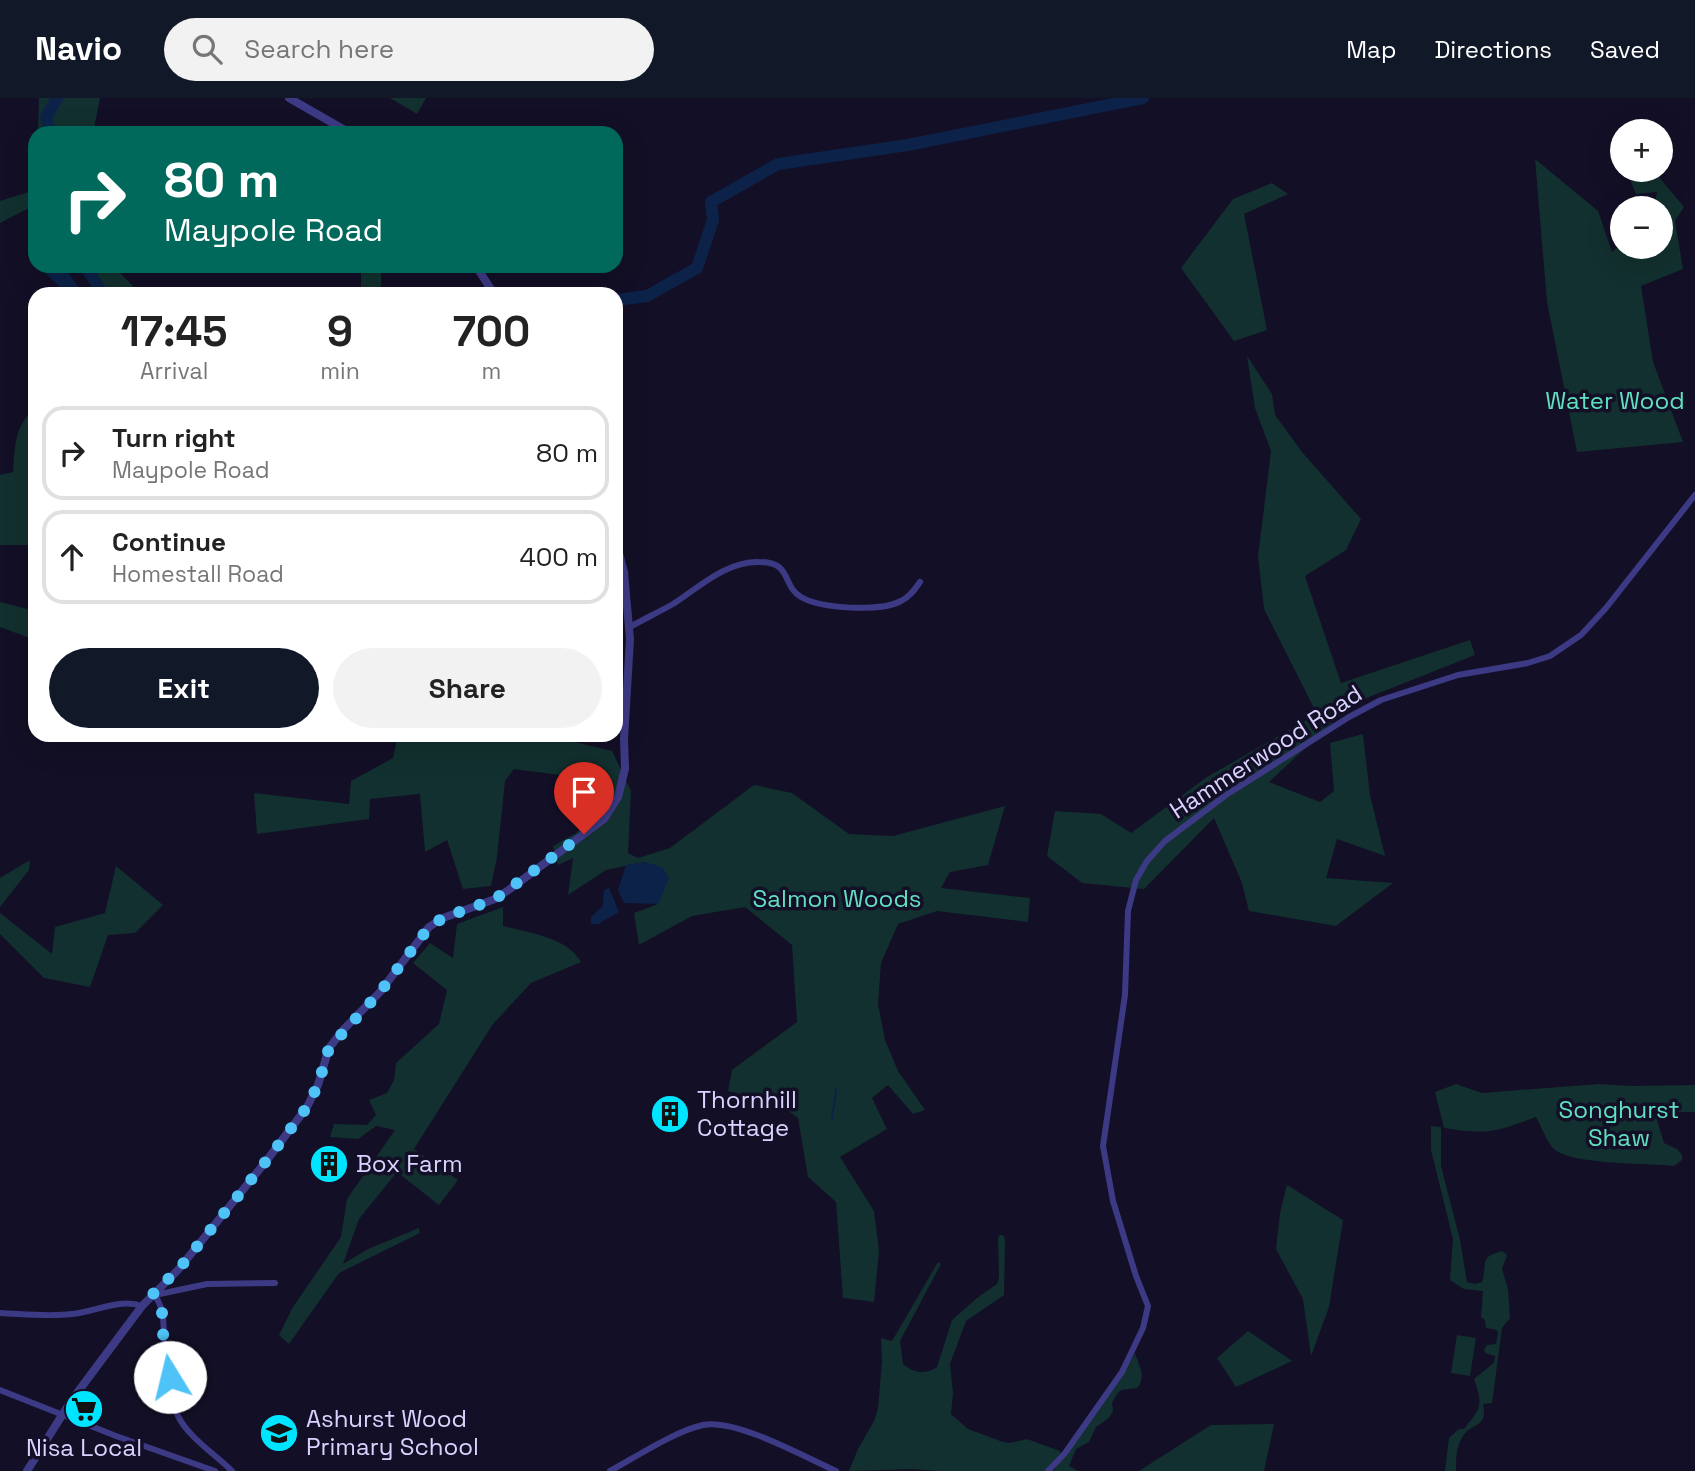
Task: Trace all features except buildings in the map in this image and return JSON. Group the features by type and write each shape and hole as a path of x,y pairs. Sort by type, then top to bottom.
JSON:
{"street":[{"path":"289,98 338,126"},
{"name":"Hammerwood Road","path":"1048,1471 1065,1453 1122,1372 1143,1328 1148,1306 1113,1201 1103,1146 1125,995 1128,911 1136,880 1147,861 1165,841 1226,795 1349,717 1381,700 1458,675 1528,663 1550,656 1581,635 1606,608 1695,495"},
{"path":"630,627 726,570 757,561 776,565 786,573 793,591 801,596 811,601 843,607 861,608 900,602 911,594 920,582"},
{"path":"27,1471 62,1416 142,1306 178,1270 307,1107 318,1085 329,1048 402,963 429,927 443,918 503,894 604,819 618,797 625,769 630,627 623,568"},
{"path":"154,1294 207,1284 275,1283"},
{"path":"154,1294 163,1314 164,1354 178,1416 199,1442 232,1471"},
{"path":"0,1313 73,1314 126,1304 142,1306"},
{"path":"0,1390 62,1416 215,1471"},
{"path":"610,1471 680,1434 712,1424 736,1429 785,1447 836,1471"}],"green space":[{"path":"39,98 100,98 94,126 38,126"},
{"path":"390,98 426,98 417,114"},
{"name":"Water Wood","path":"1535,159 1598,211 1610,246 1610,259 1673,259 1673,196 1656,196 1657,192 1636,194 1631,182 1663,182 1684,207 1675,221 1683,269 1641,286 1653,362 1683,442 1577,452 1547,302"},
{"path":"1272,183 1288,194 1244,214 1267,330 1234,341 1181,268 1233,199"},
{"path":"28,192 28,209 0,223 0,201"},
{"path":"95,273 120,273 134,287 104,287"},
{"path":"361,273 381,273 381,287 361,287"},
{"path":"1247,356 1272,394 1275,415 1302,452 1361,519 1346,550 1305,576 1341,683 1470,640 1475,655 1369,697 1342,714 1269,782 1320,802 1334,791 1330,743 1363,734 1370,795 1385,856 1337,839 1326,878 1393,883 1336,926 1249,911 1242,883 1214,818 1144,889 1082,883 1047,856 1055,811 1101,814 1131,833 1207,777 1317,714 1264,609 1258,557 1271,451 1255,408"},
{"path":"28,415 28,545 0,545 0,475 13,472 15,445"},
{"path":"0,602 28,609 28,637 0,627"},
{"name":"Salmon Woods","path":"396,742 574,742 612,751 631,791 628,853 638,858 670,848 754,785 792,793 849,834 893,836 1005,806 988,865 950,872 941,888 1030,898 1028,922 937,911 898,924 881,963 878,1004 885,1040 898,1071 925,1110 913,1114 888,1085 872,1098 887,1129 840,1157 874,1211 879,1250 874,1302 843,1298 836,1202 808,1177 798,1118 779,1104 728,1091 732,1070 797,1022 792,945 745,907 692,916 639,945 634,913 658,904 645,862 606,870 568,895 573,858 558,865 553,846 576,833 601,806 582,778 514,769 505,781 497,857 491,886 463,889 447,840 425,852 420,794 370,799 369,819 257,834 254,793 349,804 351,781 393,758"},
{"path":"30,860 29,870 0,907 0,878"},
{"path":"116,866 163,905 135,933 108,935 90,987 44,978 0,934 0,913 52,954 55,927 105,913"},
{"path":"503,907 503,926 557,941 581,962 531,983 493,1024 414,1149 458,1180 439,1205 397,1172 359,1219 343,1264 368,1249 419,1228 420,1233 339,1273 289,1344 279,1335 293,1307 341,1237 347,1199 395,1130 376,1126 358,1139 330,1137 334,1124 367,1125 376,1115 369,1100 387,1093 394,1080 396,1063 439,1024 447,990 413,963 430,943 453,958 457,924"},
{"name":"Songhurst Shaw","path":"1456,1084 1482,1093 1599,1084 1695,1085 1695,1112 1663,1112 1657,1120 1664,1143 1677,1149 1682,1155 1682,1160 1674,1166 1595,1161 1565,1155 1555,1150 1536,1117 1491,1131 1444,1128 1435,1092"},
{"path":"1431,1126 1441,1127 1441,1166 1460,1240 1467,1282 1482,1282 1485,1262 1490,1256 1502,1251 1507,1255 1502,1269 1508,1289 1510,1318 1502,1328 1492,1403 1483,1404 1483,1418 1461,1440 1456,1471 1445,1471 1449,1438 1459,1429 1464,1429 1479,1406 1474,1379 1494,1363 1495,1356 1485,1353 1484,1350 1487,1345 1496,1344 1498,1333 1497,1330 1486,1328 1485,1320 1481,1317 1483,1291 1464,1289 1450,1280 1453,1239 1431,1150"},
{"path":"1287,1185 1343,1220 1329,1307 1311,1356 1303,1299 1276,1249 1280,1213"},
{"path":"1000,1235 1005,1239 1004,1295 966,1321 950,1364 953,1393 951,1414 968,1429 1003,1442 1027,1439 1060,1451 1060,1454 1045,1471 849,1471 878,1409 881,1338 892,1341 938,1262 941,1264 900,1341 903,1364 907,1367 924,1372 937,1367 952,1320 997,1284"},
{"path":"1248,1331 1292,1361 1236,1387 1217,1358"},
{"path":"1457,1335 1476,1338 1470,1376 1451,1373"},
{"path":"1135,1353 1141,1371 1140,1384 1137,1388 1119,1392 1112,1403 1113,1411 1109,1418 1096,1427 1089,1442 1076,1449 1069,1466 1078,1471 1053,1471 1124,1373"},
{"path":"1274,1424 1264,1471 1139,1471 1211,1425"}],"water":[{"path":"45,273 69,273 78,287 60,287"},
{"path":"645,862 662,867 669,878 658,904 624,903 618,890 626,865"},
{"path":"609,888 619,912 598,924 591,924 591,917 603,906 604,890"}],"waterway":[{"path":"48,126 46,117 57,98"},
{"path":"623,299 647,296 697,268 713,220 711,202 778,164 908,145 1143,98"},
{"path":"90,273 98,287"},
{"path":"832,1119 836,1090"}],"place":[{"name":"Thornhill Cottage","path":"670,1114"},
{"name":"Box Farm","path":"329,1164"},
{"name":"Nisa Local","path":"84,1409"},
{"name":"Ashurst Wood Primary School","path":"279,1433"}],"route":[{"path":"170,1377 164,1354 163,1314 153,1293 178,1270 307,1107 318,1085 329,1048 380,992 429,927 443,918 495,899 584,834"}]}
